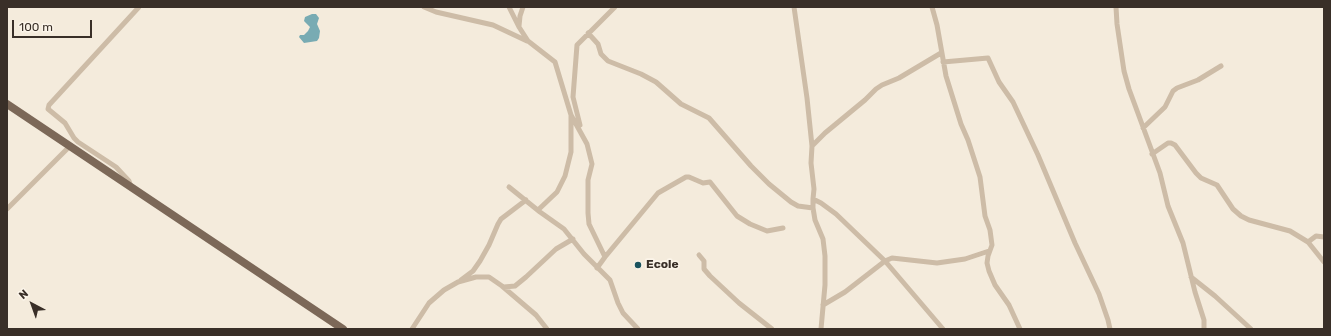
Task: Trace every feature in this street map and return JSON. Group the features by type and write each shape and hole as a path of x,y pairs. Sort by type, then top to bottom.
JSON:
{"main road":[{"path":"7,104 343,329"}],"street":[{"path":"131,187 129,181 116,167 78,142 65,123 48,109 49,105 139,7"},
{"path":"424,7 436,12 493,25 528,41 555,62 571,115 587,144 592,164 588,180 589,224 605,257"},
{"path":"509,7 528,41"},
{"path":"519,27 523,7"},
{"path":"581,132 573,97 574,67 577,45 615,7"},
{"path":"794,7 807,98 812,146 810,164 814,189 813,208 815,220 823,239 824,247 825,285 821,329"},
{"path":"932,7 937,25 942,62 956,112 968,140 980,177 992,245 987,263 995,285 1009,305 1020,329"},
{"path":"1116,7 1124,71 1129,89 1160,173 1168,206 1183,243 1204,320 1204,329"},
{"path":"588,33 598,44 601,54 608,60 656,82 681,104 709,118 751,166 769,184 798,206 813,208"},
{"path":"812,146 876,89 899,78 940,53"},
{"path":"942,62 988,58 999,82 1013,102 1038,155 1075,243 1099,294 1110,329"},
{"path":"1143,128 1165,107 1173,91 1198,80 1221,66"},
{"path":"538,210 557,192 565,176 571,152 571,115"},
{"path":"1152,154 1168,143 1175,145 1196,173 1201,178 1217,186 1233,209 1241,216 1249,220 1290,231 1308,242 1324,262"},
{"path":"7,209 70,146"},
{"path":"597,268 658,193 689,177 703,183 710,182 737,216 750,224 767,230 783,228"},
{"path":"509,187 564,230 597,268 610,280 623,313 638,329"},
{"path":"813,199 836,214 886,261 943,329"},
{"path":"412,329 433,298 473,271 489,245 501,219 526,200"},
{"path":"1308,242 1316,236 1324,237"},
{"path":"504,287 515,286 556,249 573,240"},
{"path":"823,305 845,292 892,258 937,263 965,259 990,251"},
{"path":"699,255 704,261 704,269 710,276 739,303 772,329"},
{"path":"1191,276 1251,329"},
{"path":"458,282 476,277 489,277 504,287 536,315 547,329"}],"water":[{"path":"316,14 319,18 317,24 320,31 319,38 317,41 304,43 299,37 308,31 310,27 304,21 305,17"}],"place":[{"name":"Ecole","path":"638,265"}]}
